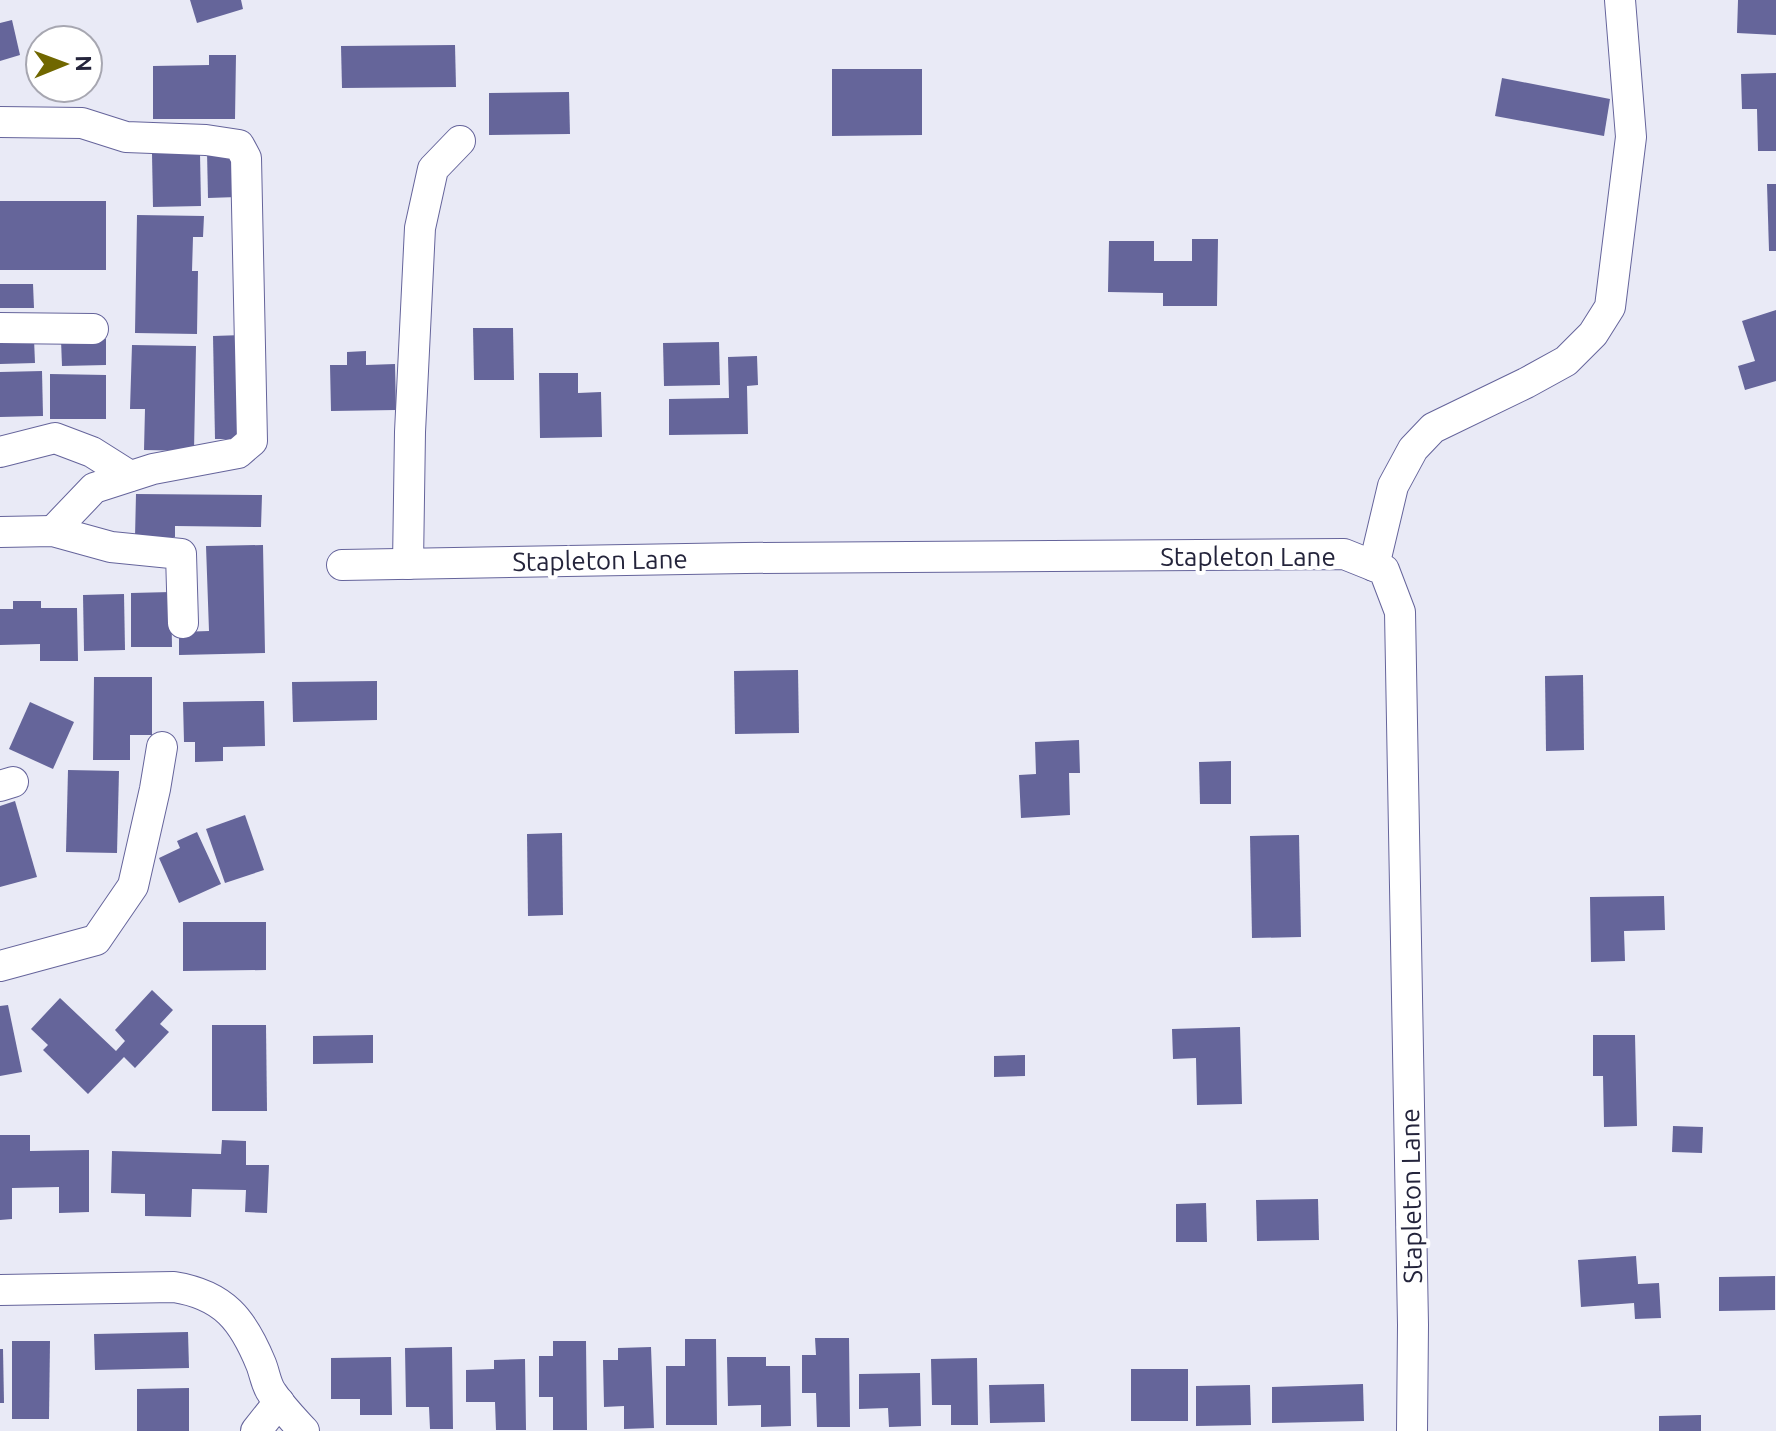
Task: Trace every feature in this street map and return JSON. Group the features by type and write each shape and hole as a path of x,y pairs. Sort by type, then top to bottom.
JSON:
{"street":[{"path":"1374,566 1393,486 1413,449 1433,428 1566,361 1593,334 1610,307 1631,137 1620,0"},
{"path":"0,122 82,123 126,137 206,140 239,145 246,158 252,441 238,453 153,469 94,488 53,531"},
{"path":"408,564 410,432 420,228 433,169 460,141"},
{"path":"0,328 93,329"},
{"path":"0,452 55,438 92,452 130,476"},
{"path":"0,532 53,531 111,547 181,554 183,623"},
{"name":"Stapleton Lane","path":"342,565 761,558 1344,554 1384,570 1400,612 1412,1431"},
{"path":"0,966 96,940 133,886 162,747"},
{"path":"0,1290 174,1287 194,1290 225,1306 241,1322 270,1391 304,1431"},
{"path":"256,1431 279,1402"}],"building":[{"path":"190,0 241,0 243,9 197,23"},
{"path":"1738,0 1776,0 1776,35 1737,33"},
{"path":"12,20 20,55 0,61 0,23"},
{"path":"455,45 456,87 342,88 341,46"},
{"path":"209,55 236,55 235,119 153,119 153,66 209,65"},
{"path":"832,69 922,69 922,135 832,136"},
{"path":"1776,73 1776,151 1758,151 1757,109 1742,109 1741,74"},
{"path":"1502,78 1610,99 1604,136 1495,116"},
{"path":"569,92 570,134 489,135 489,93"},
{"path":"236,150 237,197 208,198 207,151"},
{"path":"200,153 201,206 153,207 152,154"},
{"path":"1767,184 1776,184 1776,251 1769,251"},
{"path":"0,201 106,201 106,270 0,270"},
{"path":"137,215 204,216 203,237 193,237 192,271 198,271 197,334 135,333"},
{"path":"1192,239 1218,239 1217,306 1163,306 1163,293 1108,292 1109,241 1154,241 1154,261 1192,261"},
{"path":"0,284 33,284 34,308 0,308"},
{"path":"1776,310 1776,381 1745,390 1738,366 1755,361 1742,321"},
{"path":"473,328 513,328 514,380 474,380"},
{"path":"243,335 245,439 215,439 213,336"},
{"path":"0,339 34,339 35,363 0,364"},
{"path":"106,339 106,365 62,366 61,340"},
{"path":"719,342 720,385 664,386 663,343"},
{"path":"132,345 196,346 194,451 144,450 145,409 130,409"},
{"path":"366,351 366,365 395,364 396,410 331,411 330,365 347,365 347,352"},
{"path":"757,356 758,385 747,386 748,434 669,435 669,399 729,398 728,357"},
{"path":"42,371 43,416 0,417 0,372"},
{"path":"539,373 578,373 578,393 601,392 602,437 540,438"},
{"path":"50,374 106,375 106,419 50,419"},
{"path":"136,494 262,495 261,527 175,526 175,537 135,537"},
{"path":"263,545 265,653 179,655 179,632 209,631 206,546"},
{"path":"171,592 172,647 131,647 131,593"},
{"path":"124,594 125,650 84,651 83,595"},
{"path":"13,601 41,601 41,608 77,608 78,661 40,661 40,644 0,645 0,609 13,609"},
{"path":"798,670 799,733 735,734 734,671"},
{"path":"1583,675 1584,750 1546,751 1545,676"},
{"path":"94,677 152,677 152,735 130,735 130,760 93,760"},
{"path":"377,681 377,720 293,722 292,682"},
{"path":"264,701 265,746 223,747 223,761 195,762 195,742 184,742 183,702"},
{"path":"30,702 74,722 53,769 9,749"},
{"path":"1079,740 1080,773 1069,773 1070,815 1021,818 1019,775 1036,774 1035,742"},
{"path":"1231,761 1231,804 1200,804 1199,762"},
{"path":"68,770 119,771 117,853 66,852"},
{"path":"15,801 37,877 0,887 0,806"},
{"path":"245,815 264,870 225,883 206,829"},
{"path":"197,832 221,884 179,903 159,858 180,848 177,841"},
{"path":"562,833 563,915 528,916 527,834"},
{"path":"1299,835 1301,937 1252,938 1250,836"},
{"path":"1664,896 1665,930 1624,931 1625,961 1591,962 1590,897"},
{"path":"183,922 266,922 266,970 183,971"},
{"path":"152,990 173,1010 160,1024 169,1032 135,1068 124,1057 88,1094 43,1050 48,1045 31,1029 60,998 116,1051 125,1041 115,1030"},
{"path":"8,1005 22,1072 0,1076 0,1006"},
{"path":"212,1025 266,1025 267,1111 212,1111"},
{"path":"1240,1027 1242,1104 1197,1105 1196,1058 1173,1059 1172,1029"},
{"path":"373,1035 373,1063 313,1064 313,1036"},
{"path":"1593,1035 1635,1035 1637,1126 1604,1127 1603,1076 1593,1076"},
{"path":"1025,1055 1025,1076 994,1077 994,1056"},
{"path":"1673,1126 1703,1127 1702,1153 1672,1152"},
{"path":"0,1135 30,1135 30,1151 89,1150 89,1212 59,1213 59,1187 12,1188 12,1219 0,1220"},
{"path":"222,1140 246,1141 246,1165 269,1165 267,1213 245,1212 246,1190 192,1189 191,1217 145,1216 145,1194 111,1193 112,1151 221,1154"},
{"path":"1318,1199 1319,1240 1257,1241 1256,1200"},
{"path":"1206,1203 1207,1242 1176,1242 1176,1204"},
{"path":"1636,1256 1638,1284 1659,1283 1661,1318 1635,1319 1634,1303 1581,1307 1578,1260"},
{"path":"1775,1276 1775,1310 1719,1311 1719,1277"},
{"path":"188,1332 189,1368 95,1370 94,1334"},
{"path":"815,1338 849,1338 850,1427 817,1427 816,1393 802,1393 802,1355 816,1355"},
{"path":"685,1339 716,1339 717,1425 666,1425 666,1366 685,1366"},
{"path":"12,1341 50,1341 49,1419 12,1419"},
{"path":"553,1341 586,1341 587,1430 553,1430 553,1397 539,1397 539,1356 553,1356"},
{"path":"452,1347 453,1429 430,1429 429,1407 406,1407 405,1348"},
{"path":"651,1347 654,1428 624,1429 624,1406 604,1407 603,1360 618,1360 618,1348"},
{"path":"0,1349 3,1349 4,1403 0,1403"},
{"path":"391,1357 392,1415 360,1415 360,1399 331,1399 331,1358"},
{"path":"727,1357 766,1357 766,1366 790,1366 791,1426 761,1427 761,1405 728,1406"},
{"path":"977,1358 978,1425 951,1425 951,1405 932,1405 931,1359"},
{"path":"525,1359 526,1430 496,1430 495,1402 466,1402 466,1370 494,1369 494,1360"},
{"path":"1131,1369 1188,1369 1188,1421 1131,1421"},
{"path":"920,1373 921,1426 889,1427 888,1408 859,1409 859,1374"},
{"path":"1044,1384 1045,1422 990,1423 989,1385"},
{"path":"1363,1384 1364,1421 1272,1423 1272,1387"},
{"path":"1250,1385 1251,1425 1196,1426 1196,1386"},
{"path":"189,1388 189,1431 137,1431 137,1389"},
{"path":"1701,1415 1701,1431 1659,1431 1659,1416"}]}
